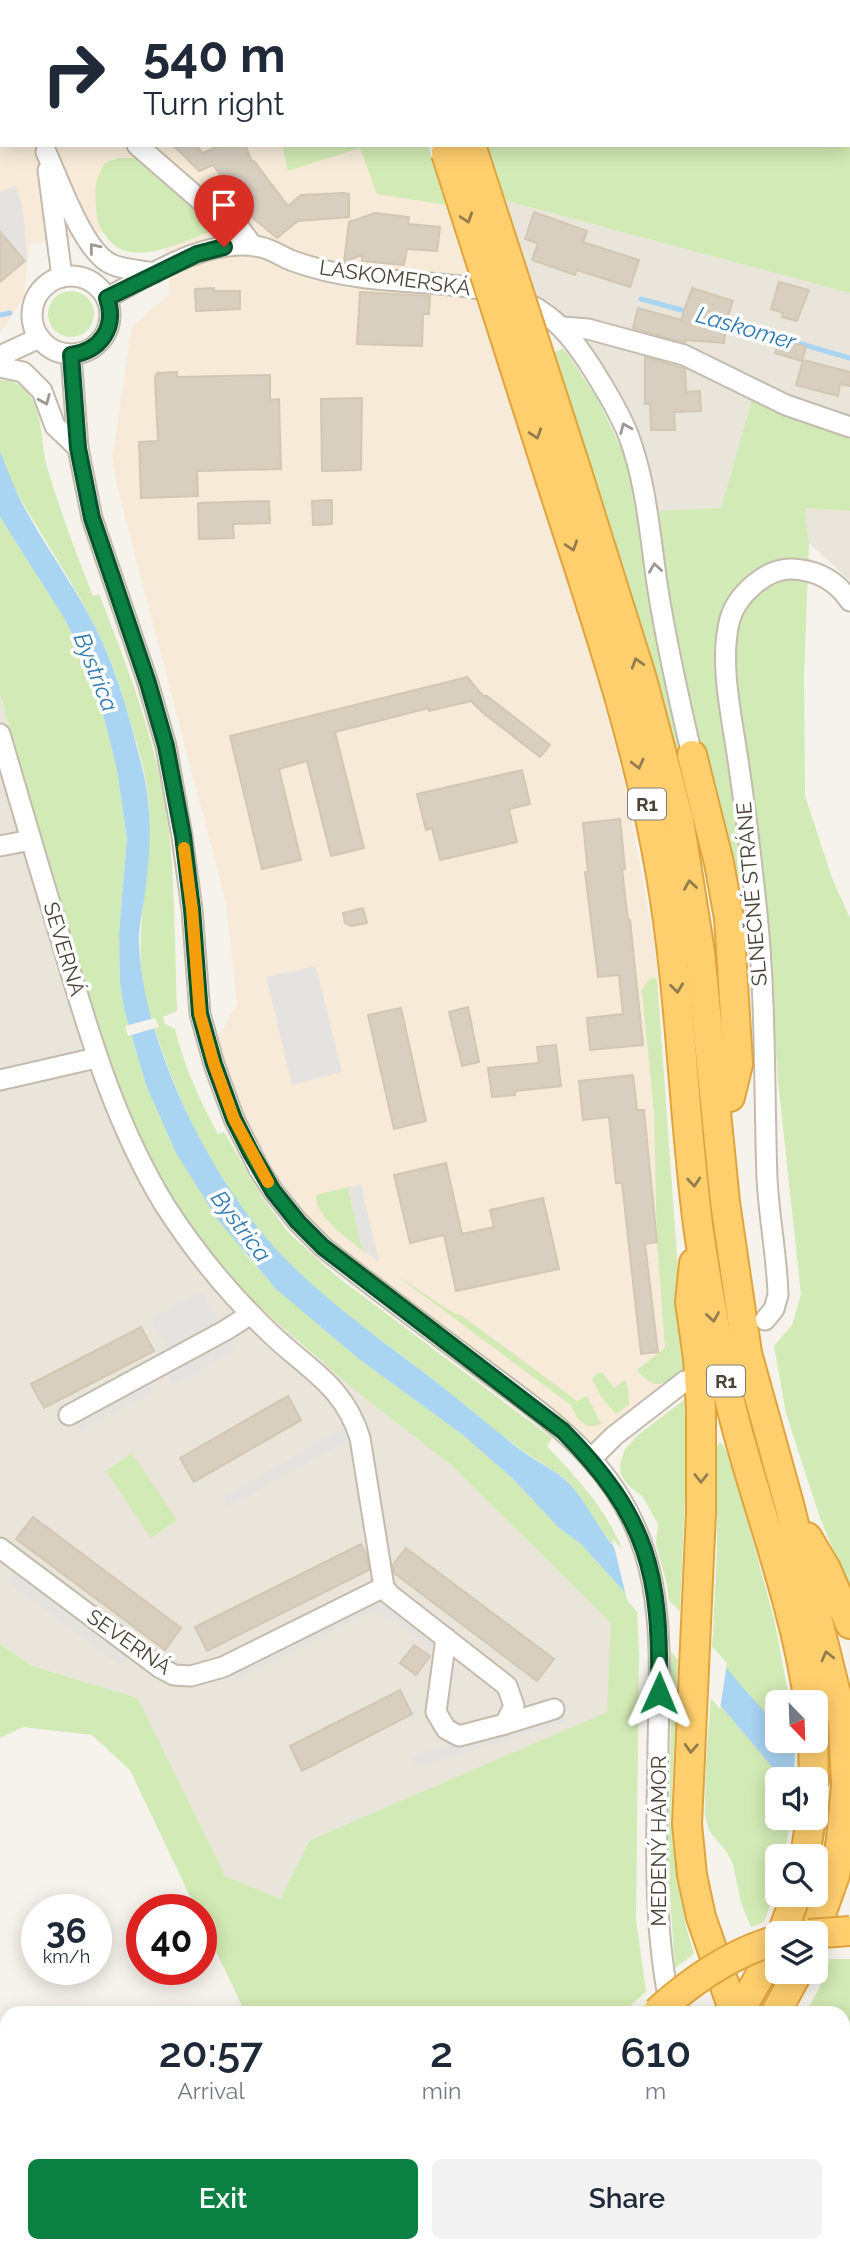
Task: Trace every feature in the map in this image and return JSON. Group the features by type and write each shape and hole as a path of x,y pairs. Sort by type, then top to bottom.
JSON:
{"highway":[{"name":"R1","path":"453,148 564,477 642,679 679,820 700,952 734,1277 755,1389 789,1504 843,1722 846,1784 841,1839 835,1875 817,1921"},
{"name":"R1","path":"564,477 651,821 677,988 698,1225 720,1358 747,1465 792,1617 807,1690"},
{"path":"692,755 719,863 729,918 738,1064 730,1097"},
{"path":"700,952 730,1097 743,1230 761,1348 789,1455 826,1569 850,1624"},
{"path":"698,1225 690,1302 698,1358 701,1410 701,1512 687,1824 692,1875 711,1951 734,2006"},
{"path":"789,1504 826,1569"},
{"path":"828,1933 850,1931"},
{"path":"664,2006 711,1969 765,1944"},
{"path":"740,2006 765,1965"},
{"path":"779,2006 791,1984"}],"street":[{"path":"138,147 207,206 242,230 251,245"},
{"path":"45,148 83,233 95,252 111,265 154,273"},
{"path":"45,148 62,277"},
{"name":"LASKOMERSKÁ","path":"107,298 154,273 212,249 251,245 299,263 343,275 501,294 536,308 563,327 581,351 628,434 644,493 674,682 692,755"},
{"path":"72,275 93,282 107,298 111,317 105,336 90,350 71,355 53,350 39,338 32,319 36,297 42,288 62,277 72,275"},
{"name":"LASKOMERSKÁ","path":"563,327 588,329 684,355 786,405 850,427"},
{"path":"0,356 39,338"},
{"name":"MEDENÝ HÁMOR","path":"71,355 78,448 92,518 148,683 166,746 183,836 200,1014 234,1119 273,1191 298,1222 323,1247 563,1431 591,1459 622,1500 636,1528 653,1582 660,1641 657,1908 670,2006"},
{"path":"0,367 23,372 42,391 55,426 78,448"},
{"name":"SLNEČNÉ STRÁNE","path":"765,1320 774,1309 778,1295 767,1182 758,928 728,693 727,638 730,617 739,599 770,574 786,569 821,575 833,582 850,601"},
{"name":"SEVERNÁ","path":"0,734 96,1058 129,1138 165,1205 200,1255 251,1314 327,1383 344,1401 353,1416 360,1438 384,1587 223,1667 191,1676 174,1675 159,1667 0,1548"},
{"path":"0,846 31,840"},
{"path":"0,1080 96,1058"},
{"path":"69,1415 251,1314"},
{"path":"591,1459 614,1436 685,1381"},
{"path":"384,1587 389,1594 508,1686 514,1706 505,1724"},
{"path":"446,1638 436,1712 446,1728 459,1736 554,1709"}],"shaded area":[{"path":"0,147 282,147 288,171 360,148 377,194 446,205 586,638 624,780 655,947 685,1369 663,1384 581,1455 312,1248 208,1054 237,1004 226,903 118,490 112,458 132,326 170,294 165,242 108,232 30,244 24,296 0,334"},
{"path":"15,186 22,203 27,258 25,261 0,232 0,192"},
{"path":"506,201 850,293 850,439 799,421 752,399 721,508 656,511 643,448 624,404 582,335 537,297"},
{"path":"805,508 850,511 850,581 809,543"},
{"path":"0,694 103,1052 299,1344 450,1464 611,1623 608,1712 310,1840 280,1899 225,1876 138,1698 32,1666 0,1644"},
{"path":"316,966 342,1072 292,1085 266,977"},
{"path":"361,1184 379,1262 361,1245 348,1187"},
{"path":"202,1291 220,1324 169,1352 151,1319"},
{"path":"229,1338 236,1350 173,1385 166,1372"},
{"path":"148,1379 154,1392 79,1431 72,1418"},
{"path":"347,1426 353,1437 229,1507 224,1496"},
{"path":"15,1571 130,1654 121,1666 7,1582"},
{"path":"372,1602 399,1610 428,1635 434,1645 433,1652 393,1619 373,1613 240,1678 235,1669"},
{"path":"556,1698 566,1722 415,1768 411,1756 513,1726 538,1702"}],"green space":[{"path":"282,147 429,147 446,205 377,194 360,148 288,171"},
{"path":"489,147 850,147 850,293 506,201"},
{"path":"118,158 141,158 219,228 162,249 131,252 118,248 99,225 95,193 98,177 105,163"},
{"path":"71,291 87,298 94,314 87,330 71,337 55,330 48,314 55,298"},
{"path":"562,349 597,398 623,452 635,499 670,709 706,853 715,914 658,681 555,352"},
{"path":"0,380 19,385 33,401 39,419 47,467 63,516 93,596 99,594 111,624 152,746 166,808 174,904 177,1011 163,1017 165,1024 175,1029 188,1070 211,1122 218,1134 224,1132 262,1197 288,1232 335,1275 552,1438 547,1446 602,1511 626,1558 605,1535 574,1490 560,1475 496,1431 308,1282 254,1223 210,1157 175,1085 161,1048 143,984 141,933 148,858 149,806 138,748 106,649 75,589 23,504 2,460"},
{"path":"752,399 799,421 850,439 850,511 805,508 809,543 804,677 805,796 832,878 850,918 850,1589 820,1518 786,1413 774,1346 792,1325 801,1294 778,1081 764,876 748,762 743,870 738,878 712,772 703,759 685,682 656,511 721,508"},
{"path":"0,517 64,618 83,655 105,721 117,770 127,838 119,934 120,982 124,1009 146,1085 176,1153 247,1256 276,1288 359,1359 463,1435 513,1479 559,1528 581,1544 637,1606 639,1655 636,1919 646,1992 630,2006 242,2006 217,1953 217,1894 189,1894 130,1770 92,1735 23,1727 0,1738 0,1644 32,1666 138,1698 225,1876 280,1899 310,1840 607,1712 611,1623 450,1464 352,1388 227,1278 175,1212 138,1144 103,1052 0,694"},
{"path":"651,977 657,979 685,1369 661,1384 650,1382 637,1370 665,1348 657,1242 654,1112 642,990"},
{"path":"348,1187 361,1245 368,1254 327,1220 317,1203 316,1195"},
{"path":"396,1275 455,1314 461,1315 577,1401 587,1396 601,1424 590,1426 582,1423 572,1406"},
{"path":"602,1372 614,1388 625,1380 628,1389 629,1405 616,1414 602,1398 592,1380"},
{"path":"684,1400 687,1448 671,1818 686,1927 694,1954 675,1968 668,1866 671,1618 667,1585 656,1544 658,1524 643,1497 628,1485 621,1475 620,1464 625,1449 638,1435"},
{"path":"720,1442 724,1446 733,1468 774,1619 788,1690 765,1690 765,1716 712,1652 717,1549 717,1446"},
{"path":"132,1453 177,1520 151,1538 106,1471"},
{"path":"711,1694 772,1767 765,1767 765,1830 789,1830 786,1844 765,1844 765,1907 769,1907 764,1922 751,1927 741,1903 733,1864 709,1831 705,1815"},
{"path":"830,1959 850,1959 850,2006 809,2006 821,1984 828,1984"}],"water":[{"name":"Bystrica","path":"0,451 15,490 101,639 124,702 142,767 149,811 149,856 139,933 143,979 165,1061 182,1103 225,1182 274,1247 309,1282 518,1448 566,1481 581,1498 611,1543 763,1710 765,1754 797,1754 808,1767 772,1767 637,1606 581,1544 559,1528 513,1479 463,1435 359,1359 276,1289 218,1220 176,1153 146,1085 124,1009 120,982 119,934 127,838 117,770 105,721 83,655 64,618 0,517"}],"pier":[{"path":"155,1018 159,1027 128,1036 125,1026"},
{"path":"612,1538 727,1663 720,1709 627,1600"},
{"path":"795,1754 802,1754 812,1767 794,1767"},
{"path":"828,1786 850,1812 847,1861 821,1830 828,1830"}],"building":[{"path":"175,147 197,147 203,153 216,147 246,147 252,162 254,161 288,206 301,195 344,193 349,194 349,217 298,221 277,238 254,219 213,165 199,171"},
{"path":"534,212 587,231 583,242 639,260 630,287 577,270 575,275 532,260 538,243 525,239"},
{"path":"375,213 409,217 408,224 440,227 437,251 407,249 404,265 362,261 362,255 344,262 349,222"},
{"path":"0,232 25,261 0,282"},
{"path":"779,282 809,290 797,321 782,317 783,313 771,309"},
{"path":"214,288 214,291 240,291 240,309 196,311 195,289"},
{"path":"692,288 733,301 726,322 724,343 685,340 685,343 633,328 638,308 681,320"},
{"path":"360,292 430,296 429,314 423,314 422,346 357,344"},
{"path":"779,339 806,347 802,361 775,353"},
{"path":"645,357 685,369 686,392 700,391 701,411 674,412 675,430 651,430 650,404 645,404"},
{"path":"803,360 850,372 850,386 840,384 838,396 796,385"},
{"path":"177,372 177,377 270,375 270,400 279,399 281,469 197,471 198,496 141,498 139,442 158,441 155,378 157,373"},
{"path":"362,398 361,470 322,471 321,399"},
{"path":"332,500 332,524 313,525 312,501"},
{"path":"269,501 270,523 233,524 234,538 199,539 198,503"},
{"path":"467,677 483,696 487,696 550,745 540,757 471,701 429,711 429,708 335,732 364,848 331,856 307,761 279,769 301,860 262,869 230,736"},
{"path":"522,770 530,804 509,809 517,842 440,860 432,828 426,830 417,794"},
{"path":"620,819 625,869 622,869 643,1045 590,1050 587,1018 623,1014 619,975 598,977 585,872 588,872 583,823"},
{"path":"363,908 367,923 351,926 345,923 343,913"},
{"path":"468,1007 479,1062 462,1066 449,1012"},
{"path":"401,1008 426,1121 394,1129 368,1015"},
{"path":"556,1045 561,1086 515,1091 515,1095 492,1097 488,1068 539,1063 537,1047"},
{"path":"633,1075 637,1110 644,1110 657,1242 645,1244 658,1352 641,1354 622,1183 616,1183 609,1117 583,1120 579,1081"},
{"path":"446,1163 462,1234 494,1227 490,1210 543,1198 559,1269 456,1291 444,1235 410,1243 394,1175"},
{"path":"141,1327 154,1351 44,1408 31,1384"},
{"path":"288,1396 301,1420 194,1482 180,1458"},
{"path":"33,1517 181,1628 165,1650 16,1539"},
{"path":"361,1544 367,1556 369,1570 207,1651 195,1627"},
{"path":"406,1548 554,1659 537,1681 394,1573 393,1565"},
{"path":"414,1645 430,1656 416,1675 400,1663"},
{"path":"400,1690 412,1714 302,1771 290,1746"}],"waterway":[{"name":"Laskomer","path":"641,299 689,312"},
{"name":"Laskomer","path":"0,315 10,313"},
{"name":"Laskomer","path":"722,321 850,358"}],"slow traffic":[{"path":"184,848 192,909 200,1014 234,1119 268,1182"}],"route":[{"path":"224,247 197,254 107,298 111,317 105,336 90,350 71,355 78,448 92,518 148,683 166,746 183,836 200,1014 214,1064 234,1119 251,1153 273,1191 298,1222 323,1247 357,1274 563,1431 591,1459 622,1500 647,1557 653,1582 659,1617 659,1693"}]}
